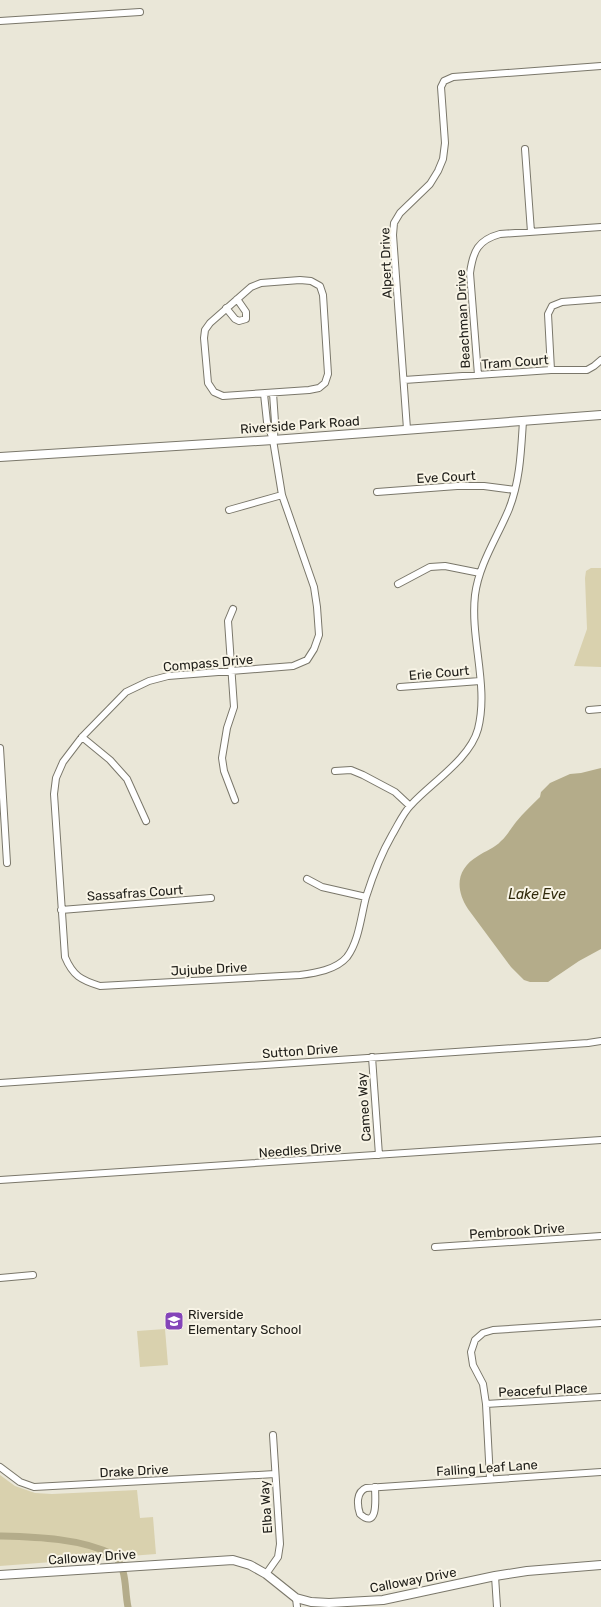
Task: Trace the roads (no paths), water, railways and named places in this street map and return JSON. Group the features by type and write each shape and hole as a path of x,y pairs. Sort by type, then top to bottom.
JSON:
{"street":[{"path":"0,21 140,12"},
{"name":"Alpert Drive","path":"407,430 393,235 394,223 400,213 430,184 443,159 445,143 441,87 444,81 453,77 601,66"},
{"path":"525,149 531,232"},
{"name":"Beachman Drive","path":"478,375 470,273 472,258 479,246 488,238 500,234 601,227"},
{"path":"300,280 312,281 320,286 323,295 328,374 325,383 319,388 309,390 264,394 223,396 214,392 208,382 204,338 205,330 210,322 226,308 251,287 261,283 300,280"},
{"path":"226,308 234,320 239,322 246,319 246,312 237,299"},
{"path":"551,370 548,314 552,306 562,302 601,299"},
{"name":"Tram Court","path":"404,380 551,370 587,370 601,360"},
{"path":"273,393 275,422 273,440"},
{"path":"264,394 267,422 273,440"},
{"name":"Riverside Park Road","path":"0,457 273,440 601,415"},
{"name":"Jujube Drive","path":"61,910 65,957 71,970 86,982 100,986 292,975 320,972 346,958 354,943 366,897 375,872 392,836 410,806 461,758 478,730 481,712 475,622 475,596 480,574 508,510 515,490 520,467 523,422"},
{"name":"Compass Drive","path":"61,910 54,794 56,778 63,762 82,737 126,692 149,681 168,676 293,666 307,660 314,648 319,635 314,588 282,495 273,440"},
{"name":"Eve Court","path":"377,492 457,486 484,486 515,490"},
{"path":"229,510 282,495"},
{"path":"398,584 430,567 445,566 480,574"},
{"path":"232,609 228,621 234,707 227,728 222,758 224,771 235,800"},
{"name":"Erie Court","path":"400,687 480,680"},
{"path":"589,710 601,709"},
{"path":"82,737 110,760 127,779 146,821"},
{"path":"0,748 7,863"},
{"path":"335,771 351,770 370,778 395,792 410,806"},
{"path":"307,879 322,887 366,897"},
{"name":"Sassafras Court","path":"61,910 211,898"},
{"name":"Sutton Drive","path":"0,1083 601,1041"},
{"name":"Cameo Way","path":"372,1057 379,1156"},
{"name":"Needles Drive","path":"0,1180 379,1156 601,1140"},
{"name":"Pembrook Drive","path":"435,1247 601,1236"},
{"path":"0,1278 33,1275"},
{"path":"490,1479 486,1404 482,1384 472,1365 471,1352 475,1340 483,1333 493,1330 601,1323"},
{"name":"Peaceful Place","path":"486,1404 601,1397"},
{"name":"Elba Way","path":"266,1574 278,1557 280,1544 273,1435"},
{"name":"Drake Drive","path":"0,1467 20,1482 34,1487 275,1474"},
{"name":"Falling Leaf Lane","path":"374,1487 376,1510 373,1516 369,1519 364,1518 360,1514 358,1508 359,1493 366,1488 374,1487 490,1479 601,1472"},
{"name":"Calloway Drive","path":"0,1575 233,1560 250,1565 266,1574 296,1598 311,1602 384,1604 495,1576 527,1571 601,1565"},
{"path":"495,1576 497,1607"},
{"path":"296,1598 297,1607"}],"water":[{"name":"Lake Eve","path":"601,768 601,949 579,961 548,982 530,982 524,980 511,967 468,909 461,894 460,880 462,873 471,861 496,846 503,839 525,812 540,797 541,792 550,783 570,774"}],"waterway":[{"path":"0,1536 43,1538 73,1542 101,1549 114,1555 124,1573 128,1607"}],"place":[{"name":"Riverside Elementary School","path":"174,1321"}]}
